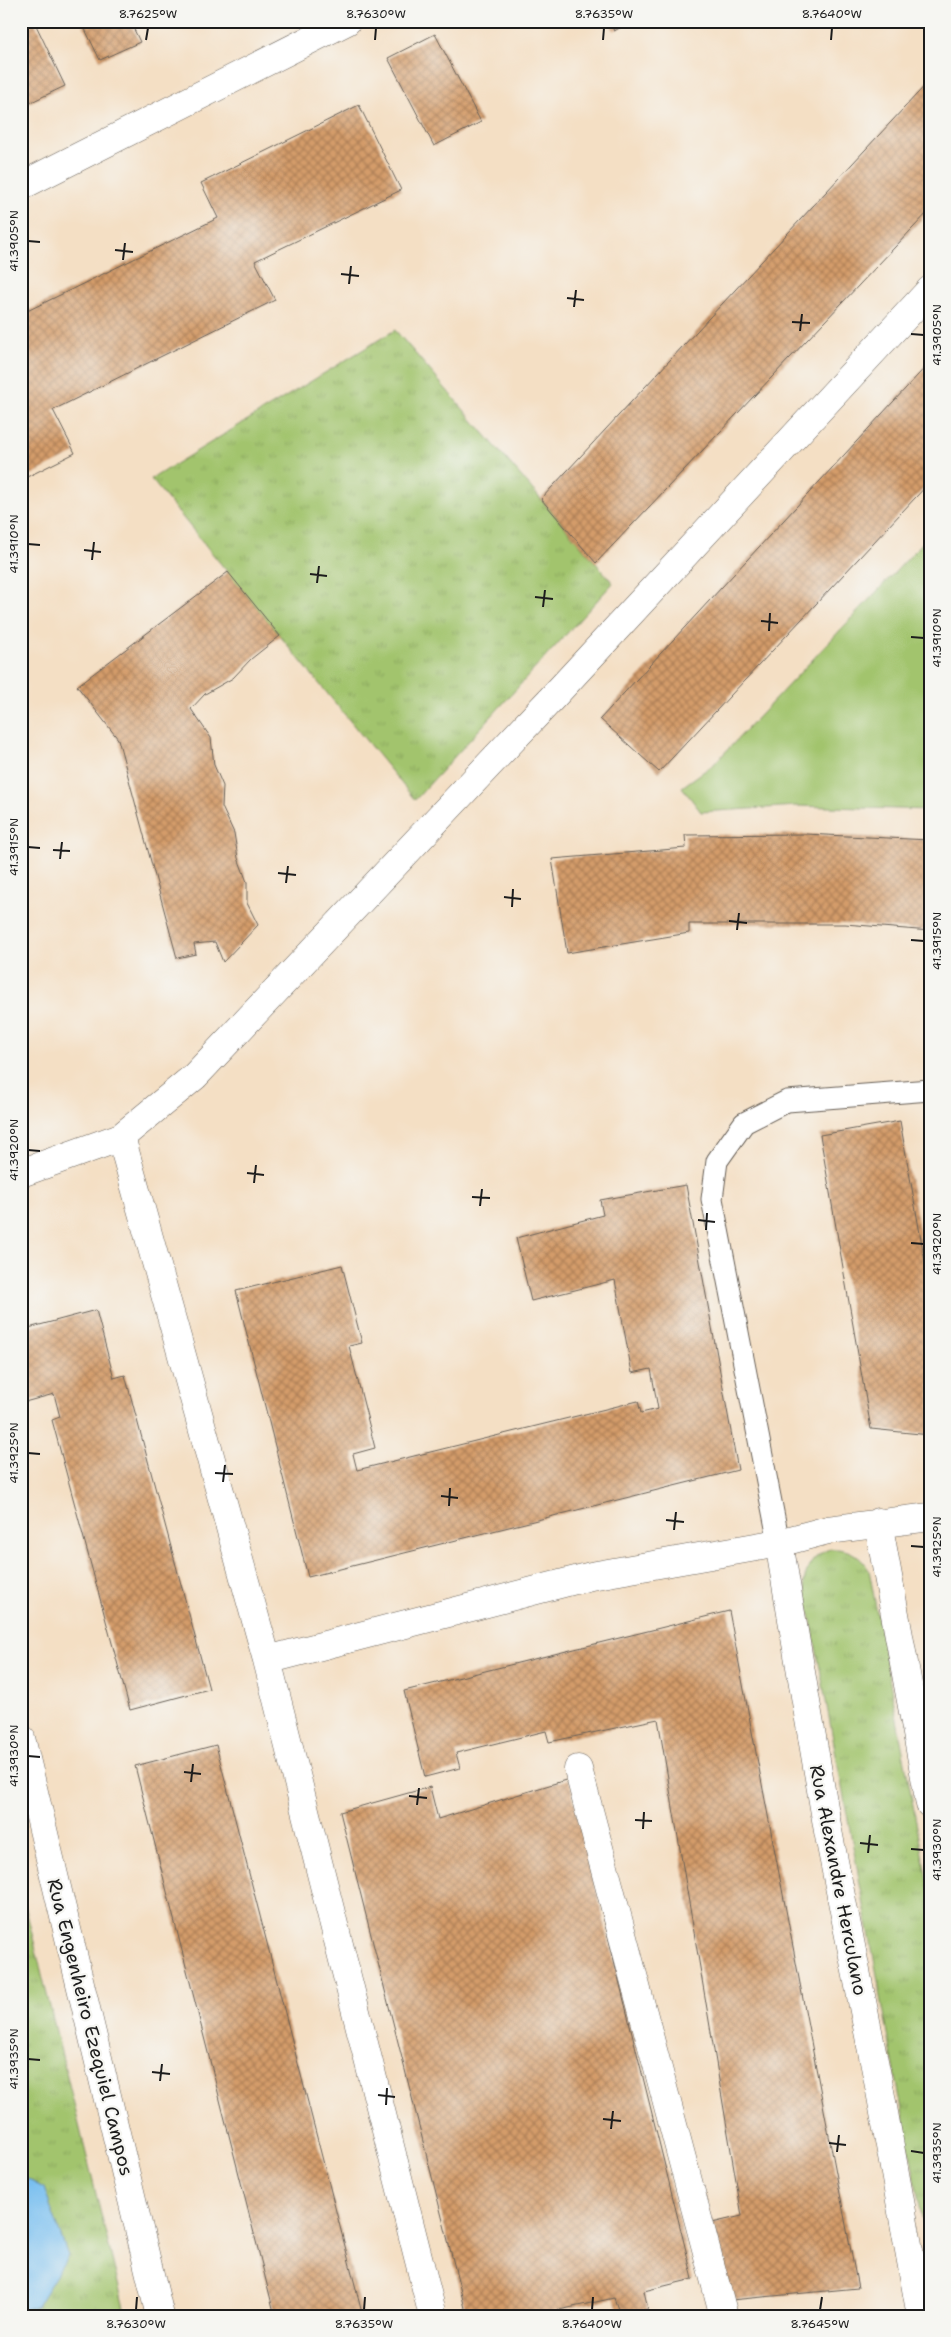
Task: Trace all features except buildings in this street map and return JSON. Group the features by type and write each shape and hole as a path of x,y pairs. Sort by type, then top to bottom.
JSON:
{"street":[{"path":"21,186 347,21"},
{"path":"21,1173 120,1137 195,1076 545,705 930,290"},
{"path":"120,1137 267,1660 433,2316"},
{"path":"267,1660 591,1576 778,1543 828,1530 928,1517"},
{"path":"878,1522 930,1804"},
{"name":"Rua Alexandre Herculano","path":"778,1543 828,1831 924,2313"},
{"name":"Rua Engenheiro Ezequiel Campos","path":"21,1738 160,2316"},
{"path":"578,1769 724,2316"}],"lane":[{"path":"778,1543 712,1199 718,1161 744,1123 787,1101 930,1090"}],"green space":[{"path":"395,330 613,583 415,800 151,479"},
{"path":"930,535 930,810 797,806 701,812 682,787 714,764"},
{"path":"829,1549 852,1553 869,1570 930,1896 930,2260 804,1583 812,1562"},
{"path":"21,1889 126,2316 21,2316"}],"water":[{"path":"21,2176 44,2188 68,2256 37,2306 21,2310"}]}
